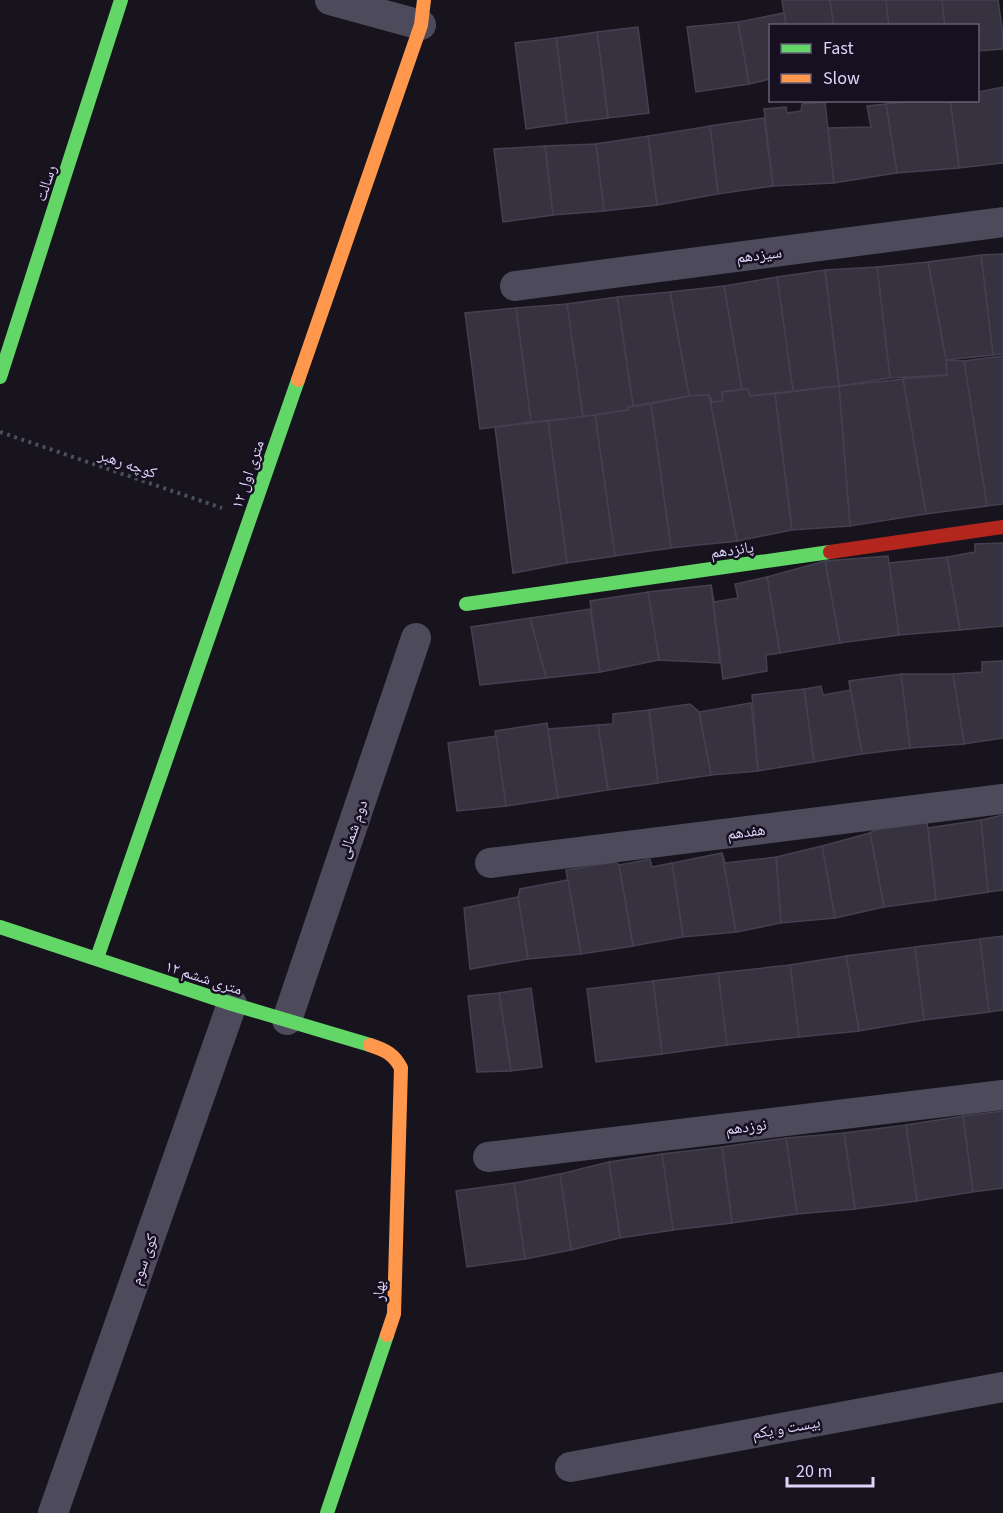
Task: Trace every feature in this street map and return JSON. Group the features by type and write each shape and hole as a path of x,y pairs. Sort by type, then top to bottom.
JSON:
{"street":[{"name":"رسالت","path":"0,377 121,0"},
{"path":"330,0 422,13"},
{"name":"۱۲ متری اول","path":"97,958 422,13"},
{"name":"سیزدهم","path":"515,286 1003,222"},
{"name":"پانزدهم","path":"466,604 1003,527"},
{"name":"دوم شمالی","path":"287,1020 416,638"},
{"name":"هفدهم","path":"490,863 1003,799"},
{"name":"۱۲ متری ششم","path":"0,927 232,1005 386,1050 397,1060"},
{"name":"کوی سوم","path":"53,1513 232,1005"},
{"name":"بهار","path":"327,1513 394,1314 401,1068 397,1060"},
{"name":"نوزدهم","path":"488,1157 1003,1095"},
{"name":"بیست و یکم","path":"570,1467 1003,1387"}],"path":[{"name":"کوچه رهبر","path":"0,432 249,518"}],"building":[{"path":"782,0 830,0 834,24 786,24"},
{"path":"830,0 886,0 889,24 834,24"},
{"path":"886,0 942,0 945,24 889,24"},
{"path":"942,0 998,0 1003,49 979,51 979,24 945,24"},
{"path":"784,13 786,24 769,24 769,79 749,84 738,22"},
{"path":"738,22 749,84 696,92 687,27"},
{"path":"638,27 649,113 608,118 597,32"},
{"path":"597,32 608,118 567,123 556,38"},
{"path":"556,38 567,123 526,129 515,43"},
{"path":"1003,87 1003,163 959,168 950,102 979,102 979,92"},
{"path":"825,102 834,183 773,186 764,109 786,107 787,113 801,111 802,104"},
{"path":"950,102 959,168 897,173 886,104"},
{"path":"886,104 897,173 834,183 828,128 871,127 867,106"},
{"path":"764,118 773,186 718,194 710,126"},
{"path":"710,126 718,194 657,205 648,136"},
{"path":"648,136 657,205 604,211 596,144"},
{"path":"596,144 604,211 553,215 545,146"},
{"path":"545,146 553,215 503,222 494,149"},
{"path":"1003,254 1003,354 993,355 981,255"},
{"path":"981,255 993,355 946,360 928,262"},
{"path":"928,262 947,375 890,378 877,267"},
{"path":"877,267 890,378 839,386 825,270"},
{"path":"825,270 839,386 793,391 777,277"},
{"path":"777,277 793,391 750,396 748,389 742,390 724,286"},
{"path":"724,286 742,390 722,392 723,401 712,402 709,395 689,396 670,292"},
{"path":"670,292 689,396 633,406 617,297"},
{"path":"617,297 633,406 628,407 628,410 583,417 567,304"},
{"path":"567,304 583,417 531,422 516,308"},
{"path":"516,308 531,422 480,429 465,313"},
{"path":"1003,356 1003,504 987,506 964,361"},
{"path":"946,360 964,361 987,506 926,514 903,379 947,375"},
{"path":"903,379 926,514 850,526 839,386"},
{"path":"839,386 850,526 792,530 775,394"},
{"path":"748,389 750,396 775,394 792,530 737,541 709,395 712,402 723,401 722,392"},
{"path":"709,395 737,541 671,548 651,404 689,396"},
{"path":"651,404 671,548 615,556 595,415"},
{"path":"595,415 615,556 567,563 548,421"},
{"path":"548,421 567,563 513,573 495,427"},
{"path":"1003,543 1003,626 960,630 947,557 975,552 975,544"},
{"path":"888,556 899,635 840,643 825,561"},
{"path":"947,557 960,630 899,635 889,563"},
{"path":"825,561 840,643 780,653 767,577"},
{"path":"767,577 780,653 766,655 767,671 723,679 711,585 714,602 738,598 735,584"},
{"path":"711,585 720,663 659,660 648,592"},
{"path":"648,592 659,660 600,672 590,601"},
{"path":"590,609 600,672 546,678 530,618"},
{"path":"530,618 546,678 480,685 471,627"},
{"path":"1003,661 1003,738 964,744 953,674 982,672 982,662"},
{"path":"901,674 953,674 964,744 910,748"},
{"path":"901,674 910,748 862,754 849,681"},
{"path":"821,686 823,695 851,690 862,754 814,762 804,689"},
{"path":"804,689 814,762 758,771 752,695"},
{"path":"751,703 758,771 711,775 699,712"},
{"path":"690,704 699,712 711,775 658,783 649,710"},
{"path":"649,710 658,783 608,790 598,725 613,724 613,714"},
{"path":"547,723 558,798 506,806 495,731"},
{"path":"598,725 608,790 558,798 548,729"},
{"path":"496,736 506,806 457,811 448,743"},
{"path":"1003,815 1003,890 988,892 981,820"},
{"path":"981,820 988,892 936,900 928,828"},
{"path":"927,822 936,900 884,907 870,833 882,826"},
{"path":"870,833 884,907 835,918 822,846"},
{"path":"822,846 835,918 781,923 776,857"},
{"path":"722,853 736,932 683,937 672,863"},
{"path":"722,853 725,863 776,857 781,923 736,932"},
{"path":"650,859 652,867 672,863 683,937 633,946 619,865"},
{"path":"615,862 619,865 633,946 581,954 566,870"},
{"path":"568,880 581,954 528,959 518,897 520,889"},
{"path":"518,897 528,959 470,969 464,908"},
{"path":"1003,936 1003,1010 989,1012 980,939"},
{"path":"980,939 989,1012 924,1020 915,947"},
{"path":"915,947 924,1020 859,1031 846,956"},
{"path":"846,956 859,1031 799,1037 790,965"},
{"path":"790,965 799,1037 727,1045 718,973"},
{"path":"718,973 727,1045 662,1054 653,981"},
{"path":"653,981 662,1054 596,1062 587,989"},
{"path":"531,988 542,1067 511,1071 499,993"},
{"path":"499,993 511,1071 477,1072 468,996"},
{"path":"1003,1111 1003,1188 973,1192 963,1116"},
{"path":"963,1116 973,1192 917,1201 906,1125"},
{"path":"906,1125 917,1201 855,1209 844,1133"},
{"path":"844,1133 855,1209 797,1214 786,1138"},
{"path":"786,1138 797,1214 732,1223 722,1147"},
{"path":"722,1147 732,1223 673,1230 662,1154"},
{"path":"662,1154 673,1230 620,1238 609,1162"},
{"path":"609,1162 620,1238 571,1250 560,1174"},
{"path":"560,1174 571,1250 525,1259 514,1183"},
{"path":"514,1183 525,1259 467,1267 456,1191"}],"traffic: fast":[{"path":"0,377 121,0"},
{"path":"97,958 298,380"},
{"path":"466,604 830,552"},
{"path":"0,927 232,1004 370,1045"},
{"path":"327,1513 387,1335"}],"traffic: slow":[{"path":"298,380 421,25 424,0"},
{"path":"370,1045 388,1053 401,1068 394,1314 387,1335"}],"traffic: jam":[{"path":"830,552 1003,527"}]}
